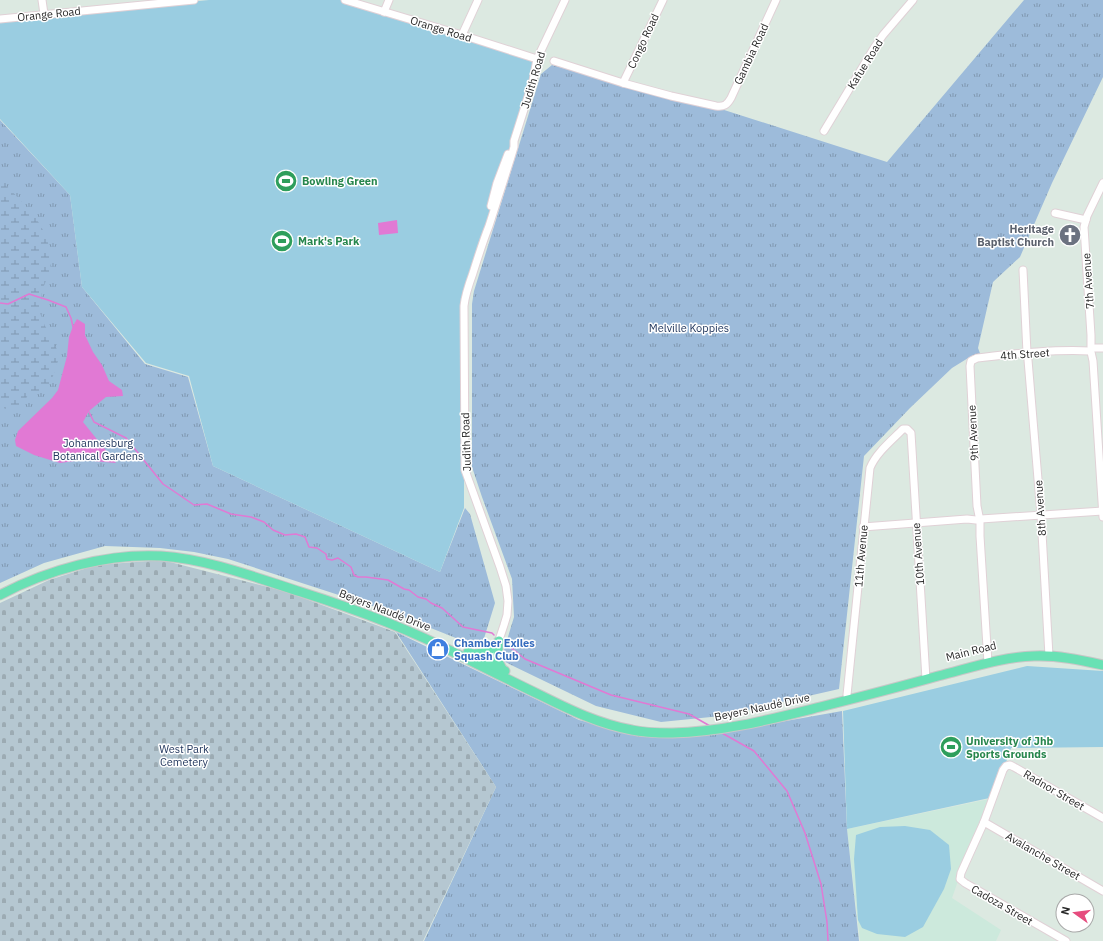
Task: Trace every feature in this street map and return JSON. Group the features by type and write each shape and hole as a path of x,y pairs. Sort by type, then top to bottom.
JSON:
{"main road":[{"name":"Beyers Naudé Drive","path":"0,590 40,572 70,562 96,556 143,551 182,553 237,566 342,600 422,630 472,654 486,665 502,669 577,707 624,722 656,728 701,728 734,723 847,698"},
{"name":"Beyers Naudé Drive","path":"0,595 30,581 80,564 136,556 171,557 202,562 223,568 314,596 377,618 427,638 486,665 580,714 619,727 645,732 688,732 722,729 760,722 847,698"},
{"path":"472,654 486,653 498,642"},
{"path":"498,642 498,660 502,669"},
{"name":"Main Road","path":"1049,653 1103,665"},
{"name":"Main Road","path":"847,698 988,661 1049,653 1103,661"}],"street":[{"path":"42,0 44,14"},
{"name":"Orange Road","path":"0,19 129,3 194,0"},
{"name":"Orange Road","path":"345,0 537,59"},
{"path":"384,12 389,0"},
{"path":"462,35 478,0"},
{"name":"Judith Road","path":"486,665 498,642 507,615 508,601 506,586 500,567 466,474 464,306 466,292 486,232 486,225 496,187 514,140 533,81 537,59 565,0"},
{"name":"Congo Road","path":"623,83 662,0"},
{"name":"Gambia Road","path":"623,83 716,106 724,106 728,104 776,0"},
{"name":"Kafue Road","path":"824,132 874,48 913,0"},
{"path":"554,61 623,83"},
{"name":"7th Avenue","path":"1103,183 1084,227 1103,517"},
{"path":"1055,213 1086,220"},
{"name":"8th Avenue","path":"1023,270 1024,309 1041,515 1049,653"},
{"name":"4th Street","path":"972,360 977,358 1028,357 1079,350 1103,349"},
{"name":"9th Avenue","path":"972,360 970,366 977,506 988,661"},
{"name":"11th Avenue","path":"847,698 870,468 872,462 903,429 907,429"},
{"name":"10th Avenue","path":"907,429 911,433 926,677"},
{"path":"863,526 1103,511"},
{"name":"Radnor Street","path":"1004,768 1008,765 1014,767 1103,818"},
{"name":"Cadoza Street","path":"1004,768 984,822 960,879 972,888 1066,941"},
{"name":"Avalanche Street","path":"984,822 1103,891"}],"shaded area":[{"name":"Mark's Park","path":"209,0 340,0 387,13 543,63 464,312 464,508 440,572 213,466 189,376 146,363 82,287 70,195 0,119 0,20"},
{"path":"397,220 398,233 379,235 378,223"},
{"path":"77,319 85,324 85,335 109,381 122,390 123,396 106,397 89,411 83,422 116,463 82,460 60,463 34,455 16,446 15,440 18,431 52,398 58,390 67,356 69,337"},
{"name":"University of Jhb Sports Grounds","path":"1027,666 1103,671 1103,747 1011,748 994,797 847,829 843,711"},
{"path":"994,798 959,878 952,898 1001,930 996,941 860,941 847,829"},
{"path":"905,826 930,830 949,845 951,869 944,889 923,927 905,937 877,934 862,928 858,920 854,859 856,835 880,827"}],"green space":[{"name":"Melville Koppies","path":"1024,0 1103,0 1103,77 1052,183 1020,257 993,282 978,348 981,356 973,355 952,368 910,408 864,456 839,689 721,716 661,722 596,706 501,660 514,617 512,579 472,467 472,304 474,291 541,74 552,65 721,109 887,162"},
{"name":"Johannesburg Botanical Gardens","path":"0,120 70,195 82,287 145,364 188,377 213,466 440,572 465,508 470,514 495,603 481,648 388,611 228,559 194,552 160,548 105,546 44,563 0,583"},
{"path":"0,182 10,189 36,218 47,237 51,261 50,272 42,290 40,313 45,326 53,339 57,350 58,361 47,390 43,393 31,391 22,406 17,410 9,410 0,407"},
{"name":"West Park Cemetery","path":"162,560 284,591 395,632 496,787 423,941 0,941 0,603 49,580 97,565"},
{"path":"396,632 579,720 635,734 662,737 702,736 842,711 847,829 859,941 424,941 496,787"}],"waterway":[{"path":"0,303 8,304 29,294 48,300 66,307 73,327"},
{"path":"88,410 94,422 126,438 163,484 194,505 207,504 231,514 251,517 264,522 273,530 285,535 296,534 305,537 309,547 317,548 326,554 327,559 332,560 338,558 351,567 354,575 358,577 388,580 404,589 409,590 418,597 426,599 442,608 463,627 492,633 494,635"},
{"path":"505,643 525,659 611,695 689,714 710,726"},
{"path":"722,733 754,751 787,791 805,833 821,884 827,922 828,941"}],"place":[{"name":"Bowling Green","path":"286,181"},
{"name":"Heritage Baptist Church","path":"1070,235"},
{"name":"Mark's Park","path":"282,241"},
{"name":"Chamber Exiles Squash Club","path":"438,649"},
{"name":"University of Jhb Sports Grounds","path":"951,747"}]}
